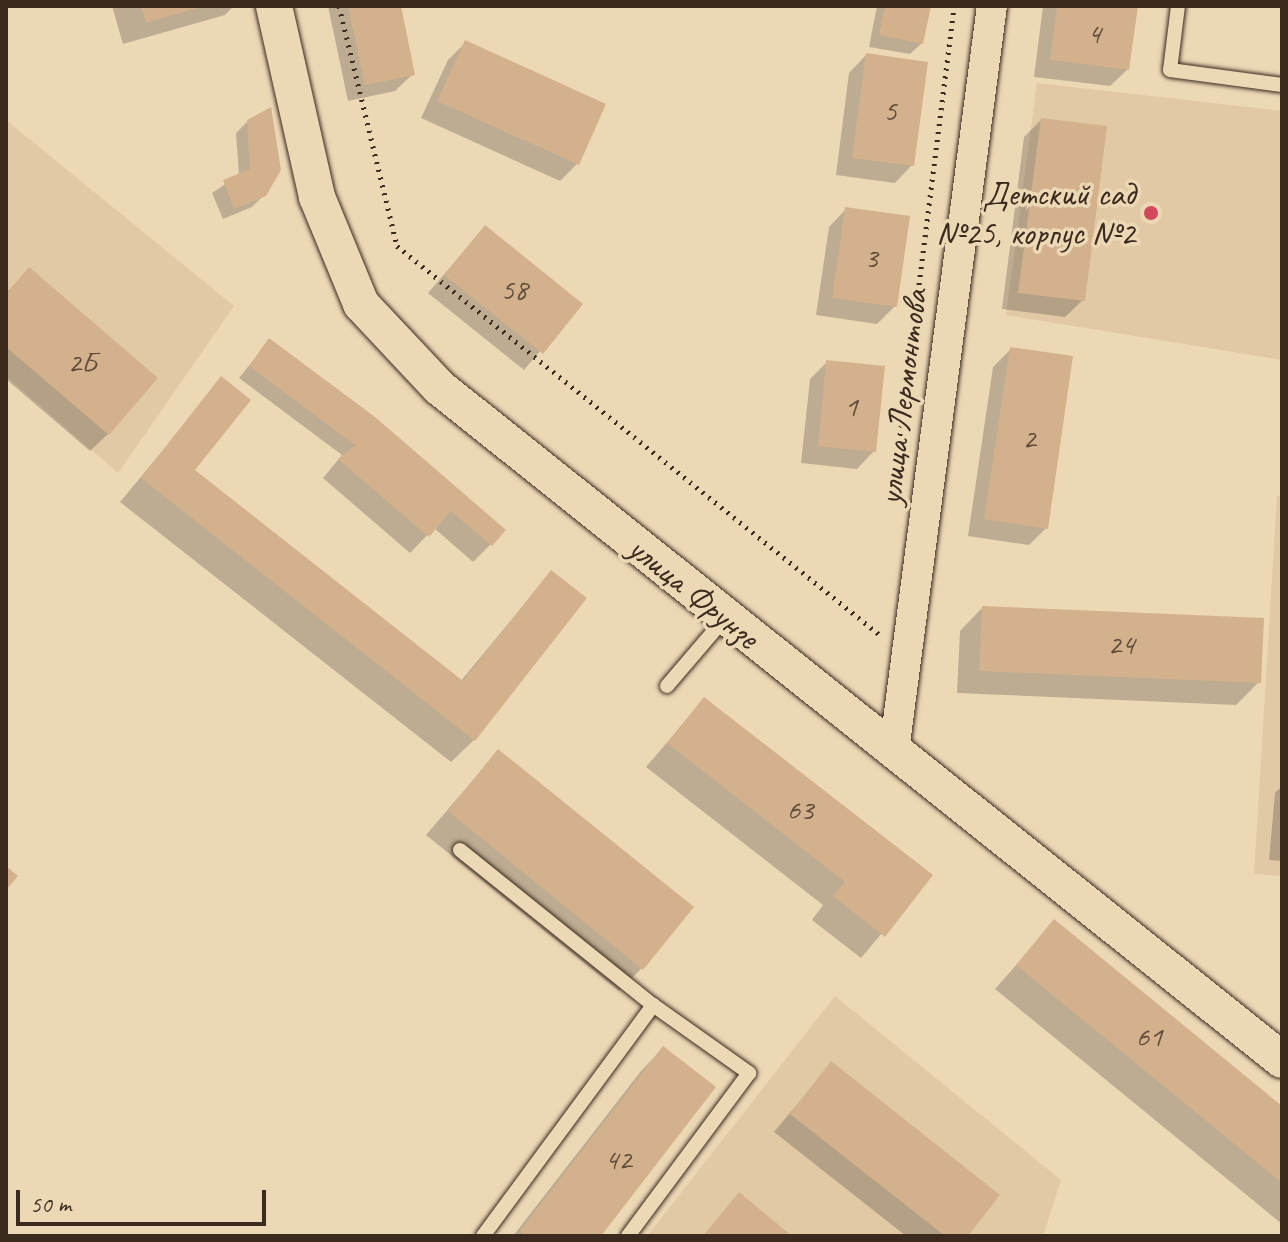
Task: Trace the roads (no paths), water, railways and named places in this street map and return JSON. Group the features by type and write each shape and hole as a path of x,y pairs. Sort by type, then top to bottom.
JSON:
{"street":[{"name":"улица Фрунзе","path":"274,6 317,197 361,304 440,388 1282,1060"},
{"name":"улица Лермонтова","path":"894,751 992,6"}],"lane":[{"path":"1178,6 1170,70 1282,85"},
{"path":"667,686 725,618"},
{"path":"460,850 653,1005 749,1073 628,1236"},
{"path":"483,1236 653,1005"}],"place":[{"name":"Детский сад №25, корпус №2","path":"1151,213"}]}
